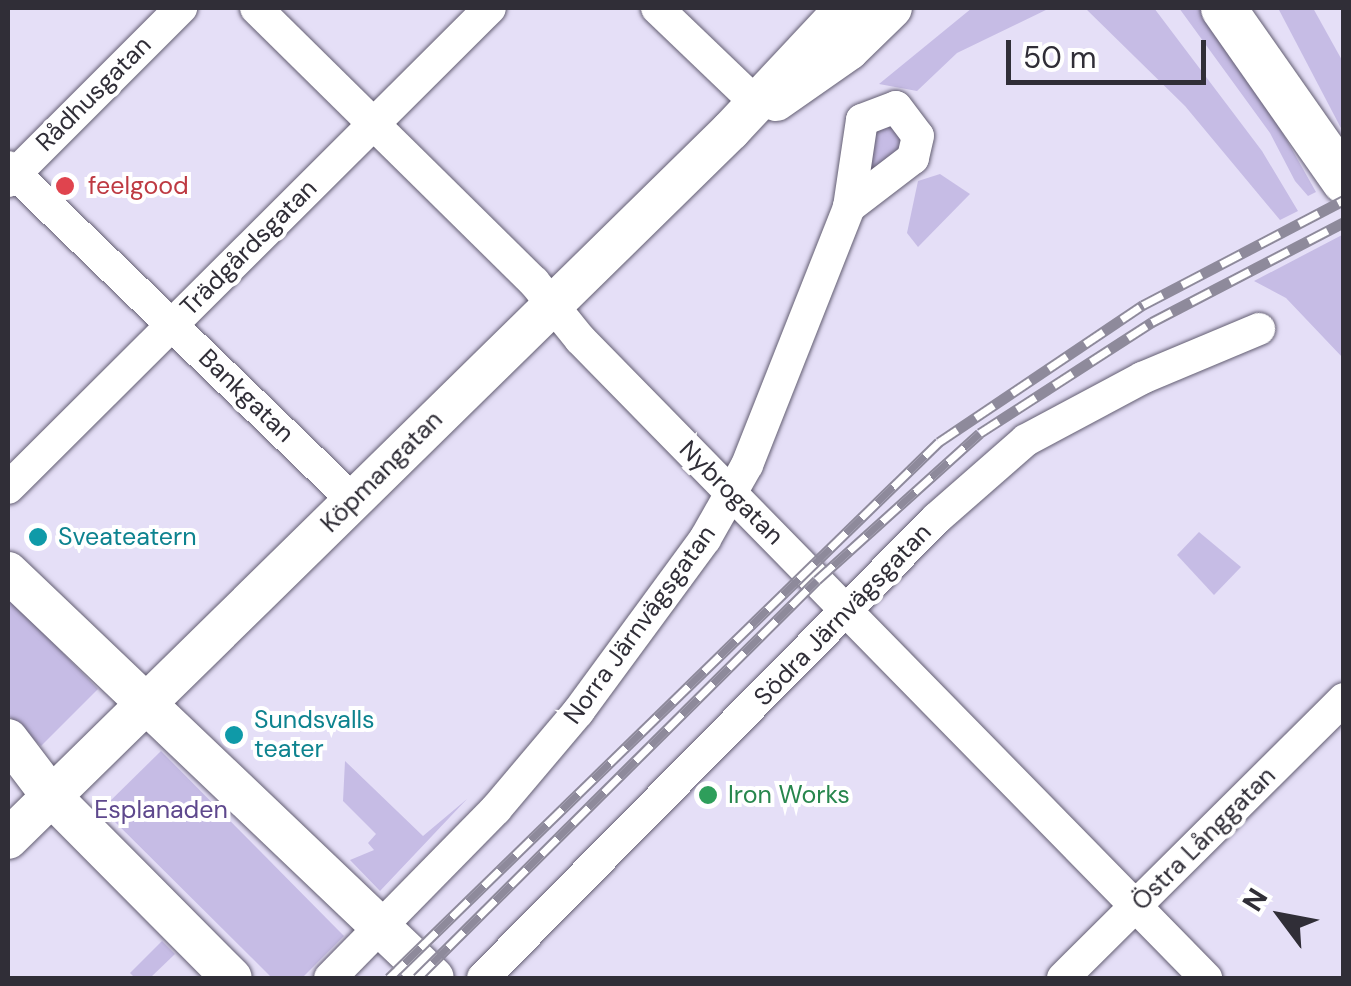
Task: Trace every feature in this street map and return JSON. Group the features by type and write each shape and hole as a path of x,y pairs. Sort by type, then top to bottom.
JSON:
{"main road":[{"path":"1224,8 1311,127 1344,181"},
{"path":"1258,8 1311,127"}],"street":[{"name":"Rådhusgatan","path":"10,174 181,8"},
{"name":"Nybrogatan","path":"256,8 373,123 1206,978"},
{"name":"Trädgårdsgatan","path":"8,488 490,8"},
{"path":"657,8 757,104"},
{"name":"Köpmangatan","path":"8,839 757,104 845,8"},
{"name":"Köpmangatan","path":"757,104 783,100 892,8"},
{"name":"Bankgatan","path":"10,174 354,501"},
{"name":"Norra Järnvägsgatan","path":"330,978 385,926 578,712 733,494 849,206"},
{"name":"Södra Järnvägsgatan","path":"484,978 936,518 1026,440 1142,378 1259,329"},
{"path":"8,572 385,926 434,978"},
{"name":"Östra Långgatan","path":"1063,978 1344,698"},
{"path":"8,739 52,798 232,978"}],"green space":[{"path":"972,8 1050,8 957,53 917,91 879,84"},
{"path":"1085,8 1154,8 1262,151 1298,211 1280,220 1185,106"},
{"path":"1179,8 1212,8 1316,192 1308,196 1295,181 1270,133"},
{"path":"1278,8 1313,8 1343,62 1343,132"},
{"path":"893,124 904,140 899,153 869,171 874,130"},
{"path":"940,174 970,194 918,247 907,233 918,181"},
{"path":"1342,235 1343,358 1286,298 1254,281"},
{"path":"1199,532 1241,567 1214,595 1177,555"},
{"name":"Esplanaden","path":"8,597 98,689 41,746 8,715"},
{"name":"Esplanaden","path":"161,751 344,936 302,978 272,978 102,809"},
{"path":"345,761 423,836 467,799 380,891 350,860 374,850 368,843 376,834 343,801"},
{"path":"162,941 175,954 150,978 135,978 130,973"}],"railway":[{"path":"389,978 939,442 1143,305 1344,200"},
{"path":"417,978 817,580 980,433 1152,322 1344,222"}],"place":[{"name":"feelgood","path":"65,186"},
{"name":"Sveateatern","path":"38,537"},
{"name":"Sundsvalls teater","path":"234,735"},
{"name":"Iron Works","path":"708,795"}]}
